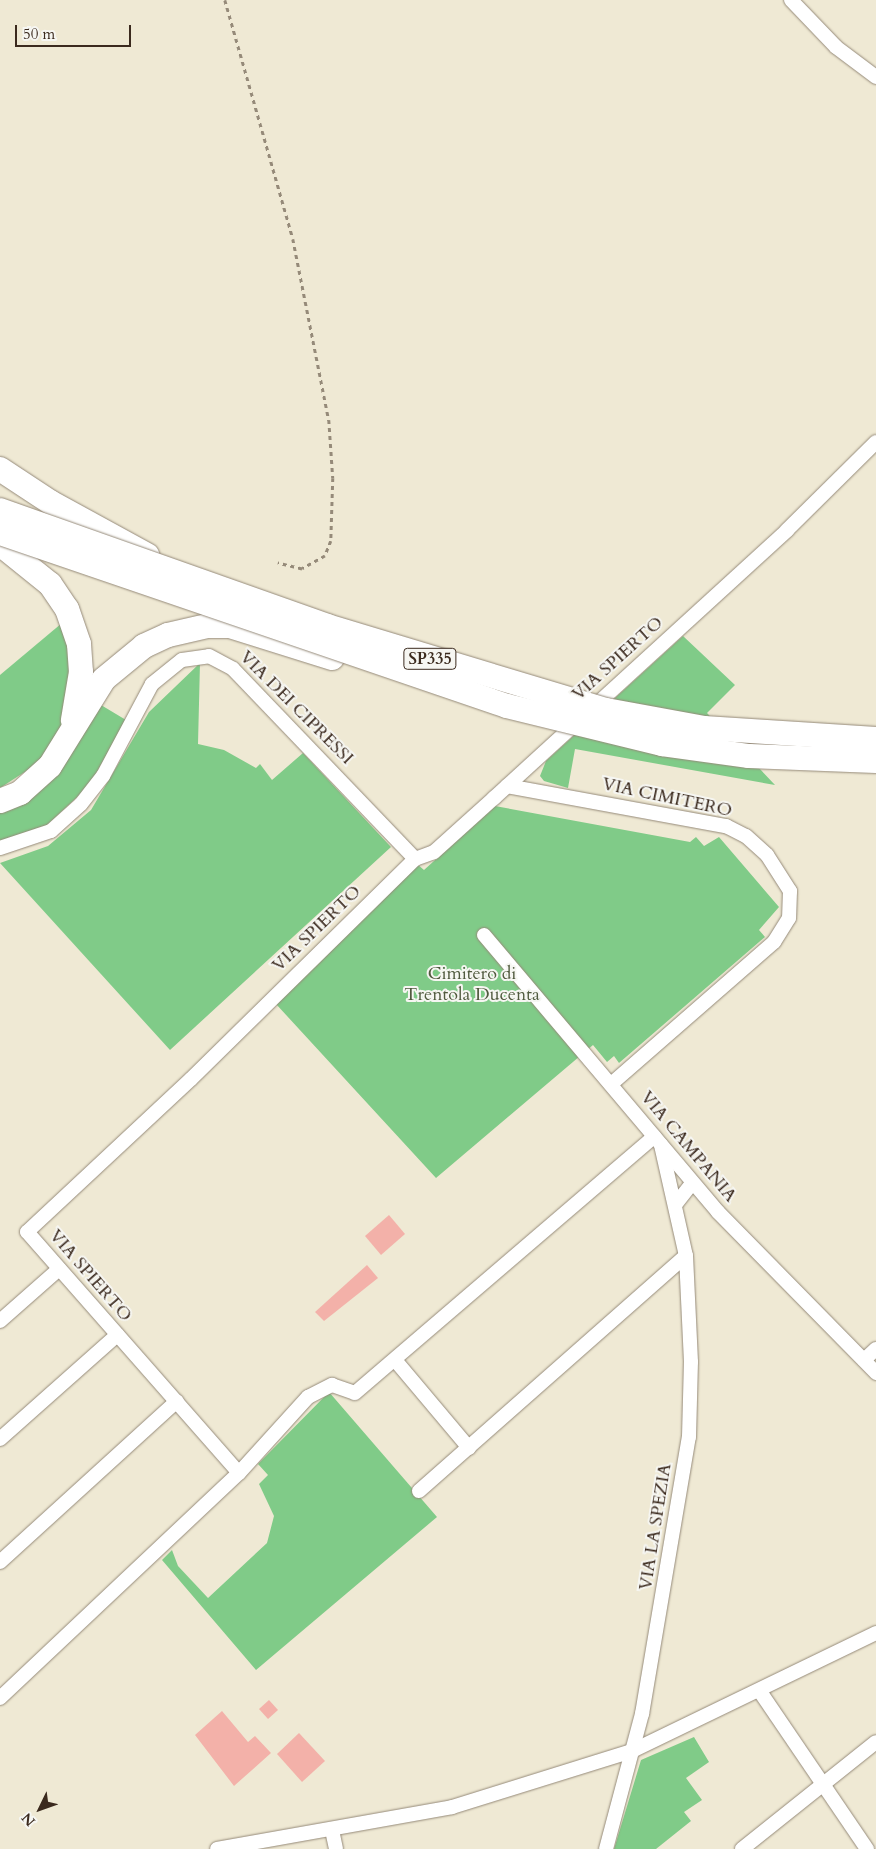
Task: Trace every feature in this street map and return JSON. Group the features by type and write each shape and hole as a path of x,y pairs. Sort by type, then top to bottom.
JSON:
{"highway":[{"path":"0,469 50,502 168,566"},
{"name":"SP335","path":"0,510 168,566 327,626 606,710 704,728 876,739"},
{"name":"SP335","path":"0,533 507,706 662,744 749,756 876,761"},
{"path":"0,544 50,584 67,610 89,680 71,734 50,766 20,793 0,801"},
{"path":"89,680 160,638 206,626 230,626 456,696 507,706"}],"street":[{"path":"791,0 836,48 876,77"},
{"name":"VIA SPIERTO","path":"239,1473 27,1232 191,1079 415,859 434,852 787,530 876,442"},
{"name":"VIA DEI CIPRESSI","path":"0,848 51,831 81,804 104,776 152,684 182,660 209,656 234,669 415,859"},
{"name":"VIA CIMITERO","path":"506,786 726,826 746,836 767,855 790,891 789,918 774,942 611,1084"},
{"name":"VIA CAMPANIA","path":"484,935 611,1084 692,1183 876,1373"},
{"path":"0,1698 239,1473 308,1397 332,1385 355,1392 658,1141"},
{"name":"VIA LA SPEZIA","path":"606,1849 632,1751 663,1604 689,1437 691,1362 686,1256 658,1141"},
{"path":"675,1205 692,1183"},
{"path":"419,1491 686,1256"},
{"path":"0,1321 59,1269"},
{"path":"0,1440 117,1335"},
{"path":"864,1360 876,1349"},
{"path":"395,1360 469,1448"},
{"path":"0,1562 177,1401"},
{"path":"217,1849 332,1830 452,1807 632,1751 761,1693 876,1633"},
{"path":"761,1693 867,1849"},
{"path":"742,1849 876,1742"},
{"path":"332,1830 336,1849"}],"path":[{"path":"225,0 293,239 330,420 331,541 325,556 302,568 278,563"}],"green space":[{"path":"62,623 74,675 72,699 56,740 37,764 0,788 0,675"},
{"path":"683,636 735,685 707,713 775,785 575,749 568,788 544,781 540,776 546,761"},
{"path":"200,663 198,744 224,750 256,768 260,764 272,780 303,753 391,847 170,1050 0,863 48,846 91,810 149,712"},
{"path":"96,702 126,720 89,786 46,826 0,844 0,812 51,781 69,758"},
{"name":"Cimitero di Trentola Ducenta","path":"495,806 690,842 696,837 704,846 719,837 779,907 759,930 765,937 619,1063 614,1056 607,1062 593,1045 436,1178 276,1004 417,864 424,870"},
{"path":"329,1392 437,1517 256,1670 162,1560 172,1550 178,1566 208,1598 267,1543 274,1516 259,1484 268,1475 258,1464"},
{"path":"694,1737 709,1762 686,1778 702,1800 684,1812 691,1821 656,1849 614,1849 641,1760"}],"building":[{"path":"389,1215 405,1234 381,1255 365,1236"},
{"path":"367,1265 378,1278 324,1321 315,1312"},
{"path":"269,1700 278,1710 268,1719 259,1709"},
{"path":"222,1711 248,1742 255,1736 271,1753 234,1786 195,1735"},
{"path":"299,1733 325,1761 302,1782 277,1754"}]}
